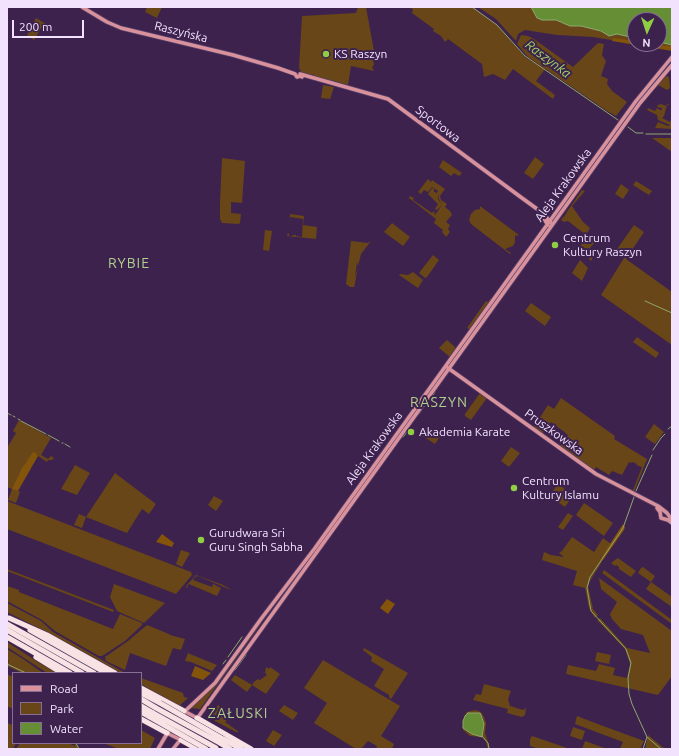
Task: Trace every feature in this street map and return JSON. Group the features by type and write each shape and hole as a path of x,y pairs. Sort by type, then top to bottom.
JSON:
{"highway":[{"path":"8,619 92,672"},
{"path":"8,619 104,672"},
{"path":"8,619 47,635 112,672"},
{"path":"7,630 80,672"},
{"path":"7,637 68,672"},
{"path":"19,644 46,664 60,672"},
{"path":"142,689 184,711"},
{"path":"142,694 155,710 182,726 230,749"},
{"path":"142,701 206,749"},
{"path":"142,706 155,710 219,745 241,749"},
{"path":"142,712 155,710"},
{"path":"197,718 251,749"},
{"path":"142,720 167,733"},
{"path":"180,740 197,749"}],"main road":[{"name":"Raszyńska","path":"82,7 106,22 121,28 232,55 295,73 299,72 300,75"},
{"name":"Aleja Krakowska","path":"173,749 197,718 448,368 548,222 636,101 672,58"},
{"name":"Aleja Krakowska","path":"158,749 167,733 184,711 215,683 448,368 640,103 672,65"},
{"name":"Sportowa","path":"300,75 386,98 392,101 540,213 544,214 551,227"},
{"name":"Pruszkowska","path":"448,368 596,474 656,505 662,513"},
{"path":"667,518 667,513 662,513 661,518 667,518 672,522"},
{"path":"184,711 197,718"},
{"path":"167,733 180,740"}],"green space":[{"path":"147,7 162,7 157,18 145,12"},
{"name":"KS Raszyn","path":"358,7 366,7 374,51 372,51 374,65 372,67 374,71 351,66 348,85 302,73 299,68 302,16 356,13"},
{"path":"407,7 472,7 497,25 526,58 545,69 536,81 555,95 553,99 513,69 505,80 493,74 484,77 482,64 448,39 445,42 441,36 433,31 434,29 412,13 413,9"},
{"path":"478,7 672,7 672,50 667,49 667,12 627,12 627,43 593,37 557,35 525,30 518,34 516,41 496,19"},
{"path":"36,18 46,24 43,29 41,28 34,40 27,35"},
{"path":"521,35 534,39 573,67 598,43 604,44 602,55 606,61 601,76 608,79 607,84 612,91 627,102 616,116 607,111 528,57 517,44"},
{"path":"666,76 669,77 670,88 667,90 658,85"},
{"path":"323,85 334,87 330,99 321,98"},
{"path":"661,104 666,106 667,104 670,104 667,105 662,118 670,122 672,117 672,129 655,128 658,122 668,126 670,125 658,120 657,115 647,110 648,108 655,111 657,108 662,110 662,108 657,107"},
{"path":"652,138 672,138 672,152"},
{"path":"535,157 544,164 533,179 524,173"},
{"path":"222,158 245,161 242,203 231,202 231,213 241,214 239,224 222,223 220,219"},
{"path":"443,160 462,173 459,176 454,173 451,176 439,167"},
{"path":"428,179 445,189 440,196 441,200 447,204 445,207 452,215 446,222 450,225 448,229 450,232 446,237 442,232 443,230 434,223 436,219 409,198 404,205 410,196 414,198 413,200 432,213 434,211 435,215 442,205 436,210 435,209 438,204 428,194 432,188 434,189 434,192 437,193 438,191 432,187 428,192 424,190 421,194 418,192"},
{"path":"636,181 652,191 649,195 633,185"},
{"path":"621,184 629,190 623,199 615,194"},
{"path":"582,190 585,191 572,206 583,222 590,228 586,235 568,221 564,222 561,220 564,216 565,217 565,214 567,214 566,213"},
{"path":"480,206 519,235 515,235 515,242 513,246 505,249 511,253 510,254 471,224 469,220 471,214 475,210 480,209"},
{"path":"290,214 304,216 303,225 317,227 316,239 287,236 288,233 289,236 296,235 302,237 303,219 290,217 289,224"},
{"path":"392,223 410,237 403,246 384,232"},
{"path":"634,225 644,232 626,259 672,292 672,345 601,295 624,258 615,252"},
{"path":"265,230 272,231 269,251 263,250"},
{"path":"587,236 595,242 590,248 593,251 593,256 596,252 591,261 579,248"},
{"path":"351,241 368,243 371,241 361,254 358,266 357,262 355,277 358,267 354,288 346,284"},
{"path":"433,255 439,260 425,278 419,273"},
{"path":"580,260 588,268 582,281 572,273"},
{"path":"413,272 423,280 418,288 399,275 408,275"},
{"path":"491,298 469,331 467,328 486,301 488,302"},
{"path":"531,303 551,317 545,326 525,311"},
{"path":"637,337 659,353 656,358 633,342"},
{"path":"447,340 456,349 450,357 439,348"},
{"path":"480,393 487,398 471,420 465,416 465,414"},
{"path":"561,398 615,436 614,439 647,459 634,492 629,489 633,490 642,467 629,462 622,475 612,471 609,475 596,467 594,470 559,445 561,445 568,435 551,422 543,433 557,444 534,427 548,405 554,409"},
{"path":"19,420 51,438 41,455 48,459 51,456 54,458 52,460 48,460 47,462 36,453 26,462 13,488 20,492 16,503 8,500 12,489 7,487 7,448 16,433 13,431"},
{"path":"654,424 664,432 655,444 645,437"},
{"path":"428,426 441,435 435,444 421,435"},
{"path":"511,447 520,453 509,467 501,461"},
{"path":"75,465 90,473 77,495 61,489"},
{"path":"115,473 156,504 149,514 142,509 127,533 86,517"},
{"path":"558,484 573,495 565,507 549,496"},
{"path":"214,496 223,501 216,511 208,505"},
{"path":"7,501 191,572 192,575 176,594 7,529"},
{"path":"584,503 613,523 604,536 576,515"},
{"path":"568,513 573,516 563,530 558,527"},
{"path":"79,514 86,517 82,528 74,525"},
{"path":"572,537 594,552 603,538 611,544 600,558 603,560 588,586 593,609 598,615 595,618 589,608 585,588 573,585 577,571 542,560 544,552 551,555 564,557 559,553"},
{"path":"181,550 190,553 182,567 176,564"},
{"path":"618,558 636,571 631,577 619,569 619,567 611,563"},
{"path":"643,567 655,576 651,582 638,573"},
{"path":"7,569 114,610 113,612 7,571"},
{"path":"604,570 672,620 672,624 602,573"},
{"path":"196,575 223,585 231,590 198,576 193,580 212,587 213,584 221,588 217,596 189,584 187,587 188,589 186,587 187,585"},
{"path":"599,578 672,631 672,676 658,695 566,674 568,665 596,671 599,664 615,668 613,675 627,678 630,664 625,649 597,620 600,618 627,648 650,653 643,635 621,629 612,619 610,614 617,602 601,589"},
{"path":"651,582 672,597 672,607 646,589"},
{"path":"114,584 165,603 144,623 117,611 110,597"},
{"path":"7,586 113,629 120,614 142,623 142,625 125,641 102,656 99,656 55,631 42,620 7,601"},
{"path":"278,600 200,709 191,708 214,687"},
{"path":"7,603 41,621 53,632 123,672 119,672 62,640 7,612"},
{"path":"147,625 170,635 185,639 181,650 173,648 166,666 130,653 125,670 106,661 105,657 128,641"},
{"path":"7,642 55,672 45,672 7,647"},
{"path":"364,648 408,673 391,699 389,695 374,686 384,669 371,661 372,657 363,650"},
{"path":"7,649 42,672 20,672 7,666 7,662 8,663 9,661 7,660"},
{"path":"597,652 611,655 609,664 595,661"},
{"path":"188,653 217,665 212,671 185,661"},
{"path":"323,660 400,706 381,736 394,744 392,749 376,749 377,746 368,741 361,749 356,749 314,723 327,703 304,688"},
{"path":"266,667 269,669 270,667 280,674 266,694 252,685 258,679 260,680 267,675 265,673"},
{"path":"7,674 12,676 12,708 7,706"},
{"path":"235,675 252,685 247,692 231,680"},
{"path":"142,678 183,693 184,697 188,698 179,706 142,685"},
{"path":"484,684 511,691 508,699 510,706 523,710 526,708 525,715 522,717 507,713 508,709 473,700 476,694 481,695"},
{"path":"218,705 231,714 225,722 239,732 236,732 215,721 214,717 210,715"},
{"path":"284,705 298,713 293,720 279,711"},
{"path":"475,710 481,712 484,717 486,723 485,733 490,748 492,749 488,749 486,742 482,737 470,736 463,730 462,727 482,734 484,724 480,713 470,713 464,716 467,712"},
{"path":"577,716 644,741 640,749 620,749 623,742 575,724"},
{"path":"7,723 12,725 12,744 16,744 13,749 7,749"},
{"path":"573,727 585,731 582,740 570,736"},
{"path":"273,730 282,735 274,746 266,741"},
{"path":"142,731 155,738 150,749 119,749 106,744 142,744"},
{"path":"648,735 665,749 645,749"},
{"path":"532,736 570,749 539,749 530,746 530,739"},
{"path":"585,741 607,749 582,749"},
{"path":"19,744 70,744 75,746 76,744 79,749 16,749"}],"shaded area":[{"path":"613,38 627,40 627,44 612,41"},
{"path":"667,46 672,46 672,51 667,50"},
{"path":"33,452 38,456 18,491 12,489 22,468"},
{"path":"623,524 625,527 624,530 603,560 600,559"},
{"path":"162,534 174,543 172,547 156,542"},
{"path":"387,599 395,604 388,614 380,608"},
{"path":"195,666 211,673 203,680 191,676"}],"water":[{"path":"531,7 672,7 672,45 667,44 667,12 627,12 627,36 617,34 609,36 601,31 581,26 570,26 556,20 542,20 537,18"},
{"path":"468,713 480,713 484,724 482,737 472,734 463,728 463,721"}],"waterway":[{"name":"Raszynka","path":"472,7 497,25 525,56 618,120"},
{"name":"Raszynka","path":"628,127 636,133 643,133"},
{"name":"Raszynka","path":"646,134 672,134"},
{"path":"645,301 672,313"},
{"path":"429,400 432,397"},
{"path":"424,407 428,402"},
{"path":"418,415 421,411"},
{"path":"7,413 11,415"},
{"path":"21,421 46,434"},
{"path":"668,429 672,426"},
{"path":"403,437 408,431"},
{"path":"653,450 665,434"},
{"path":"48,435 59,441"},
{"path":"65,444 70,447"},
{"path":"636,491 652,455"},
{"path":"634,497 623,528 590,577 587,588 591,611 626,649 631,663 628,678 629,694 647,737 643,749"},
{"path":"228,657 242,637"},
{"path":"235,670 246,655"},
{"path":"223,664 226,660"},
{"path":"7,664 24,672"},
{"path":"482,736 488,743 489,749"},
{"path":"647,737 661,749"},
{"path":"76,744 79,749"}],"place":[{"name":"KS Raszyn","path":"326,54"},
{"name":"Centrum Kultury Raszyn","path":"555,245"},
{"name":"Akademia Karate","path":"411,432"},
{"name":"Centrum Kultury Islamu","path":"514,488"},
{"name":"Gurudwara Sri Guru Singh Sabha","path":"201,540"}],"district":[{"name":"RYBIE","path":"129,263"},
{"name":"RASZYN","path":"439,402"},
{"name":"ZAŁUSKI","path":"238,713"}]}
